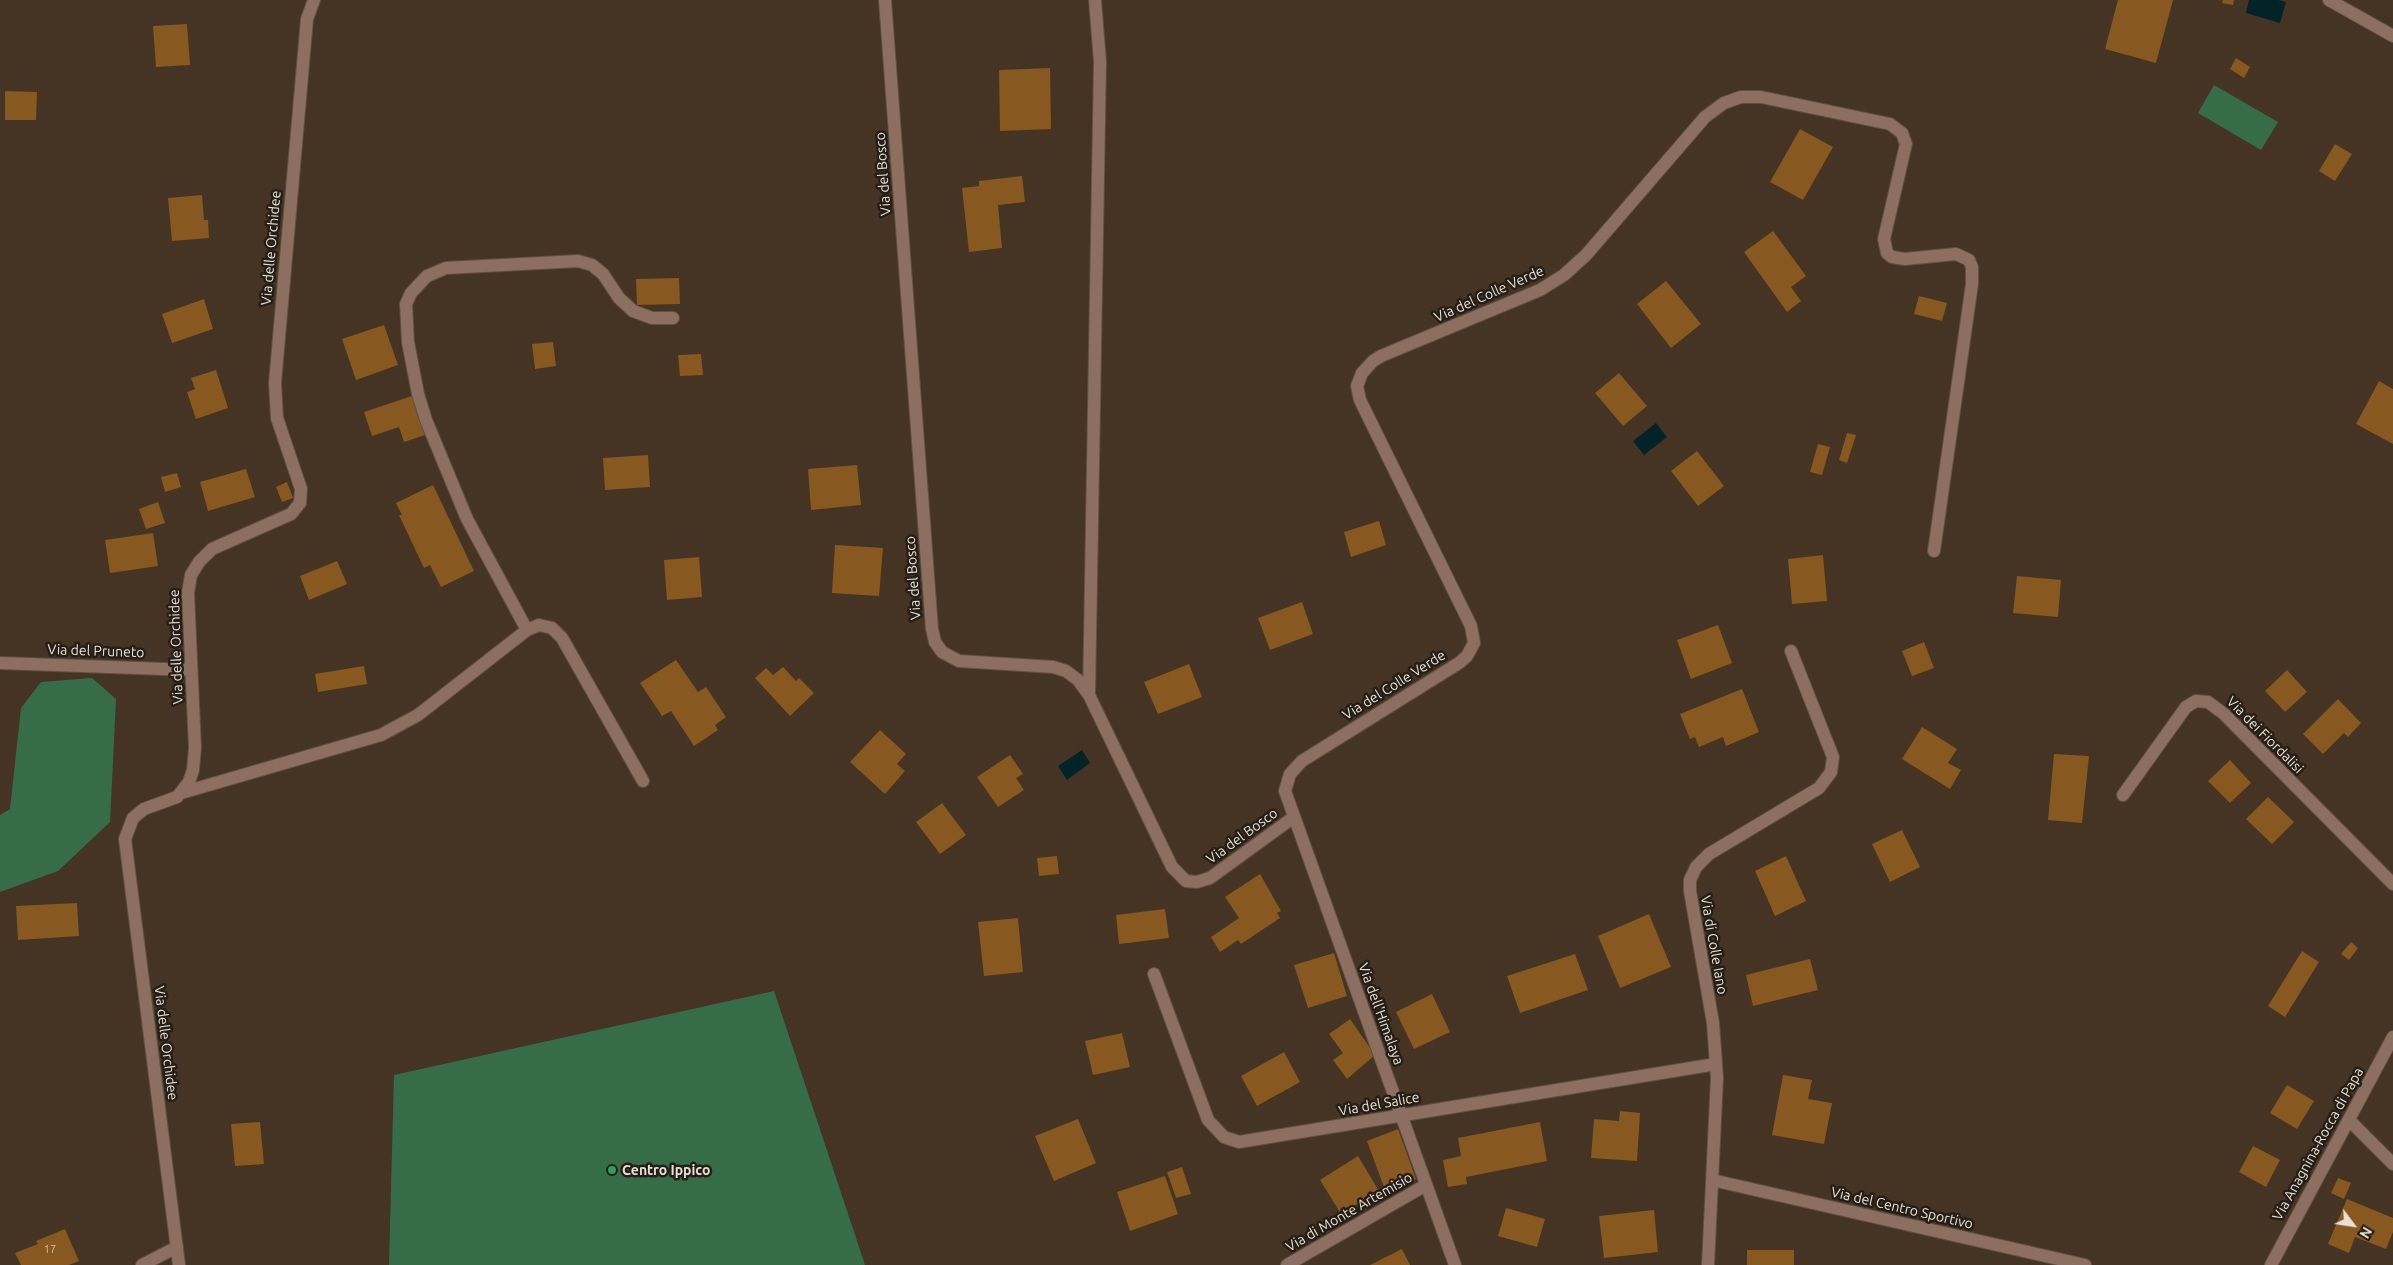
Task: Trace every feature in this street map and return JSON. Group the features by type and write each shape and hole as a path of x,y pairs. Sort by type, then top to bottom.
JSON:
{"street":[{"name":"Via delle Orchidee","path":"179,1265 125,839 129,825 138,814 150,806 172,800 181,793 191,776 195,757 188,586 194,568 219,545 291,514 300,503 302,496 300,485 279,428 275,408 275,383 307,19 314,0"},
{"name":"Via del Bosco","path":"885,0 932,629 935,642 942,652 960,661 1059,669 1078,680 1089,695 1172,867 1186,881 1197,882 1210,878 1294,817"},
{"path":"1089,695 1100,62 1095,0"},
{"path":"2329,0 2393,36"},
{"name":"Via del Colle Verde","path":"1290,774 1308,756 1458,663 1466,656 1474,643 1471,626 1360,400 1357,391 1359,379 1365,368 1373,361 1532,294 1557,280 1586,255 1705,117 1724,102 1741,97 1761,97 1883,122 1899,129 1905,137 1906,150 1884,239 1887,253 1899,259 1956,254 1969,260 1972,267 1972,284 1934,551"},
{"path":"527,630 467,519 426,420 418,394 408,342 406,304 411,293 427,276 446,268 578,262 592,265 603,274 619,298 633,311 652,318 673,318"},
{"path":"181,793 381,735 418,715 527,630 546,625 558,632 643,781"},
{"name":"Via di Colle Iano","path":"1708,1265 1717,1106 1716,1064 1711,1011 1690,891 1692,874 1699,862 1709,854 1819,788 1828,778 1833,767 1831,753 1791,652"},
{"name":"Via del Pruneto","path":"0,663 191,670"},
{"name":"Via dei Fiordalisi","path":"2123,796 2186,707 2196,701 2208,702 2224,714 2393,884"},
{"name":"Via dell'Himalaya","path":"1290,774 1285,791 1455,1265"},
{"name":"Via del Salice","path":"1154,974 1208,1120 1224,1137 1232,1141 1246,1142 1716,1064"},
{"name":"Via Anagnina-Rocca di Papa","path":"2271,1265 2393,1037"},
{"path":"2349,1120 2393,1164"},
{"name":"Via del Centro Sportivo","path":"1712,1180 2085,1265"},
{"name":"Via di Monte Artemisio","path":"1287,1265 1426,1185"},
{"path":"142,1265 177,1248"}],"green space":[{"path":"2214,85 2278,122 2261,150 2198,113"},
{"path":"92,678 116,699 110,822 58,871 0,892 0,815 10,809 21,708 41,682"},
{"name":"Centro Ippico","path":"774,991 865,1265 389,1265 394,1075"}],"water":[{"path":"2249,0 2278,0 2286,2 2280,23 2246,13"},
{"path":"1656,423 1667,437 1644,455 1633,441"},
{"path":"1082,750 1090,763 1067,780 1058,766"}],"building":[{"path":"2118,0 2173,0 2156,63 2105,49"},
{"path":"2223,0 2234,0 2233,5 2222,3"},
{"path":"187,24 190,65 156,67 153,26"},
{"path":"2236,58 2250,67 2244,78 2230,69"},
{"path":"1050,68 1051,129 1000,131 999,70"},
{"path":"5,91 37,92 36,120 5,120"},
{"path":"1800,129 1833,147 1803,200 1770,182"},
{"path":"2335,144 2352,154 2335,181 2319,171"},
{"path":"1022,176 1025,202 998,205 1002,248 969,252 962,188 979,186 979,181"},
{"path":"202,195 204,220 208,220 209,238 172,241 168,198"},
{"path":"1773,231 1806,276 1791,287 1801,301 1787,312 1744,252"},
{"path":"679,278 680,304 637,305 636,279"},
{"path":"1666,281 1701,324 1671,348 1637,304"},
{"path":"1919,296 1947,303 1942,321 1914,314"},
{"path":"204,299 213,329 172,343 162,314"},
{"path":"384,325 398,365 356,380 342,339"},
{"path":"553,342 556,366 535,369 532,344"},
{"path":"701,354 703,375 680,376 678,355"},
{"path":"216,370 228,408 196,419 187,392 195,389 191,378"},
{"path":"1619,373 1647,406 1623,426 1595,393"},
{"path":"2379,381 2393,389 2393,444 2356,424"},
{"path":"412,396 425,435 404,442 399,427 372,436 364,412"},
{"path":"1847,433 1856,435 1847,463 1839,460"},
{"path":"1818,444 1830,447 1822,475 1810,472"},
{"path":"1697,451 1724,486 1698,506 1671,471"},
{"path":"648,455 650,487 605,490 603,458"},
{"path":"857,465 861,505 811,510 808,469"},
{"path":"246,469 255,497 208,511 200,482"},
{"path":"177,473 181,487 165,492 161,477"},
{"path":"287,482 293,498 282,502 276,487"},
{"path":"433,485 474,571 441,587 430,565 424,568 399,515 402,515 396,503"},
{"path":"158,502 165,523 146,529 139,509"},
{"path":"1379,521 1386,545 1351,557 1344,532"},
{"path":"153,533 158,566 110,573 105,540"},
{"path":"835,545 883,548 879,596 832,593"},
{"path":"1823,555 1827,601 1792,604 1788,559"},
{"path":"699,557 702,597 667,600 664,560"},
{"path":"337,561 347,584 309,600 300,576"},
{"path":"2017,576 2061,580 2058,617 2013,613"},
{"path":"1302,602 1313,634 1270,650 1258,618"},
{"path":"1718,625 1732,663 1691,679 1677,640"},
{"path":"1924,642 1934,668 1912,676 1902,651"},
{"path":"676,660 698,692 706,687 726,717 715,725 718,730 694,746 671,711 662,716 640,683"},
{"path":"1189,664 1202,697 1158,714 1144,682"},
{"path":"364,666 367,684 318,692 315,674"},
{"path":"783,667 796,681 799,678 814,693 790,716 755,678 766,668 773,675"},
{"path":"2287,670 2307,692 2285,712 2265,691"},
{"path":"1742,689 1759,732 1726,746 1723,737 1699,747 1695,737 1690,739 1680,714"},
{"path":"2338,699 2361,723 2348,737 2344,733 2323,754 2303,734"},
{"path":"1922,727 1957,749 1948,763 1961,770 1950,789 1902,759"},
{"path":"880,730 906,754 897,764 905,771 885,794 850,762"},
{"path":"2054,754 2089,756 2082,823 2048,820"},
{"path":"1010,755 1023,774 1016,778 1024,790 998,807 977,777"},
{"path":"2230,760 2251,783 2230,803 2208,781"},
{"path":"2268,797 2294,822 2272,844 2246,819"},
{"path":"942,803 966,835 940,854 916,822"},
{"path":"1902,830 1920,867 1890,882 1872,844"},
{"path":"1057,856 1059,874 1039,876 1037,858"},
{"path":"1786,856 1806,901 1775,916 1755,871"},
{"path":"1260,874 1281,911 1277,913 1280,918 1241,944 1238,940 1220,952 1211,937 1239,918 1225,897"},
{"path":"77,903 79,936 18,940 16,906"},
{"path":"1165,909 1169,938 1119,944 1116,915"},
{"path":"1649,914 1671,967 1620,988 1598,936"},
{"path":"1018,918 1023,972 984,976 978,922"},
{"path":"2351,942 2358,948 2349,960 2341,954"},
{"path":"2302,951 2319,962 2285,1017 2268,1006"},
{"path":"1334,953 1347,996 1308,1008 1294,965"},
{"path":"1575,954 1588,990 1520,1013 1507,976"},
{"path":"1810,959 1818,990 1753,1006 1746,975"},
{"path":"1432,994 1450,1032 1414,1049 1396,1012"},
{"path":"1350,1019 1375,1055 1347,1079 1333,1060 1343,1053 1329,1034"},
{"path":"1122,1033 1130,1067 1093,1075 1085,1041"},
{"path":"1284,1052 1300,1082 1257,1106 1241,1076"},
{"path":"1783,1075 1812,1080 1808,1099 1832,1103 1824,1144 1772,1135"},
{"path":"2287,1085 2314,1101 2297,1129 2270,1113"},
{"path":"1620,1111 1640,1113 1637,1161 1591,1158 1594,1119 1619,1121"},
{"path":"1078,1119 1096,1163 1054,1181 1035,1136"},
{"path":"260,1122 264,1164 235,1166 231,1124"},
{"path":"1540,1122 1547,1161 1466,1177 1467,1184 1448,1187 1443,1160 1461,1156 1458,1138"},
{"path":"1398,1129 1416,1179 1385,1190 1367,1141"},
{"path":"2253,1146 2280,1160 2266,1187 2239,1172"},
{"path":"1358,1156 1379,1191 1341,1214 1320,1180"},
{"path":"1182,1167 1191,1194 1176,1198 1167,1172"},
{"path":"1165,1176 1178,1214 1130,1231 1117,1192"},
{"path":"2338,1178 2351,1183 2344,1199 2331,1193"},
{"path":"2347,1199 2393,1218 2393,1232 2386,1249 2355,1237 2349,1253 2328,1244"},
{"path":"1506,1208 1545,1219 1537,1247 1498,1236"},
{"path":"1654,1210 1658,1252 1604,1258 1599,1216"},
{"path":"65,1229 79,1261 69,1265 21,1265 15,1253 38,1244 36,1241"},
{"path":"1402,1249 1410,1265 1370,1265"},
{"path":"1747,1250 1794,1250 1794,1265 1747,1265"}],"place":[{"name":"Centro Ippico","path":"612,1170"}]}
